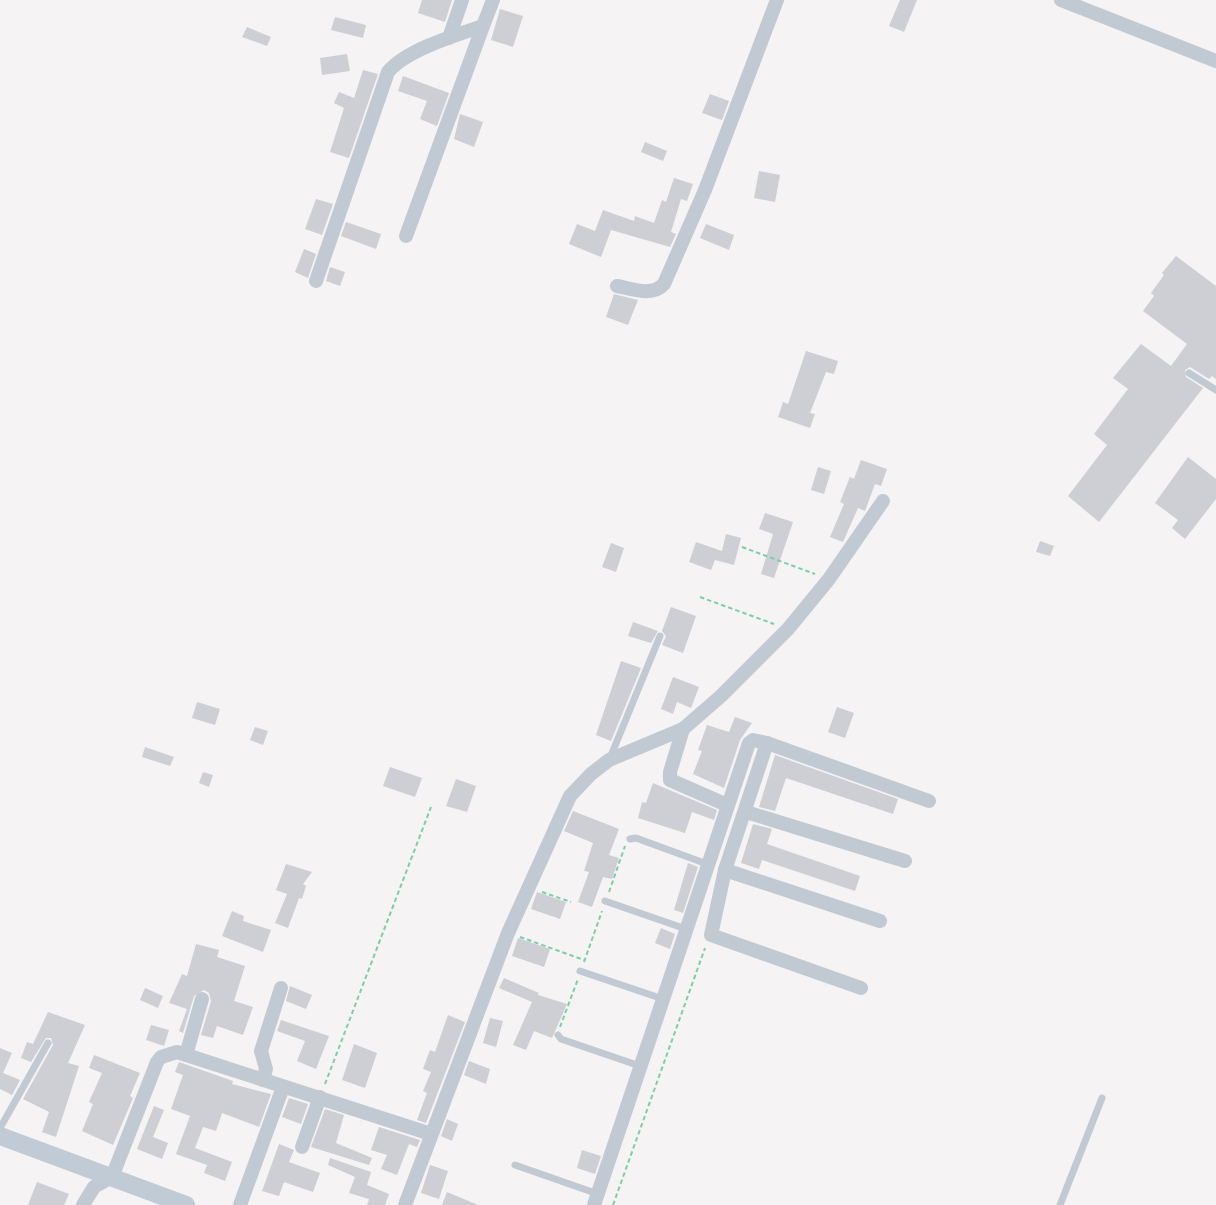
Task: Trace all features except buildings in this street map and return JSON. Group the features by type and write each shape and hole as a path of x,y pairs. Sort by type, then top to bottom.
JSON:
{"main road":[{"path":"0,1136 178,1204"}],"street":[{"path":"449,38 462,0"},
{"path":"406,236 493,0"},
{"path":"617,286 650,292 658,290 663,284 705,190 777,0"},
{"path":"1061,0 1216,61"},
{"path":"316,281 388,72 395,64 449,38 483,26"},
{"path":"405,1205 508,933 570,796 591,774 609,760 629,749 684,729 721,696 788,629 829,579 883,501"},
{"path":"684,729 670,780 727,805"},
{"path":"596,1199 747,746 753,741 767,743 929,801"},
{"path":"767,743 747,812 726,870 710,933 713,937 861,988"},
{"path":"747,812 905,861"},
{"path":"726,870 880,921"},
{"path":"263,1080 266,1069 261,1051 281,988"},
{"path":"186,1055 202,999"},
{"path":"83,1205 94,1187 112,1177 157,1062 168,1054 177,1052 283,1087 320,1096 431,1134"},
{"path":"240,1205 283,1087"},
{"path":"302,1147 320,1096"}],"lane":[{"path":"1189,373 1216,390"},
{"path":"609,760 660,636"},
{"path":"630,839 636,838 707,864"},
{"path":"605,901 686,929"},
{"path":"580,971 663,999"},
{"path":"558,1035 561,1039 640,1066"},
{"path":"0,1128 48,1043"},
{"path":"1060,1205 1102,1098"},
{"path":"515,1165 596,1199"}],"path":[{"path":"742,547 829,579"},
{"path":"700,597 788,629"},
{"path":"320,1096 431,807"},
{"path":"558,1035 605,901 630,839"},
{"path":"528,888 570,902"},
{"path":"508,933 584,960"},
{"path":"613,1205 710,933"}]}
